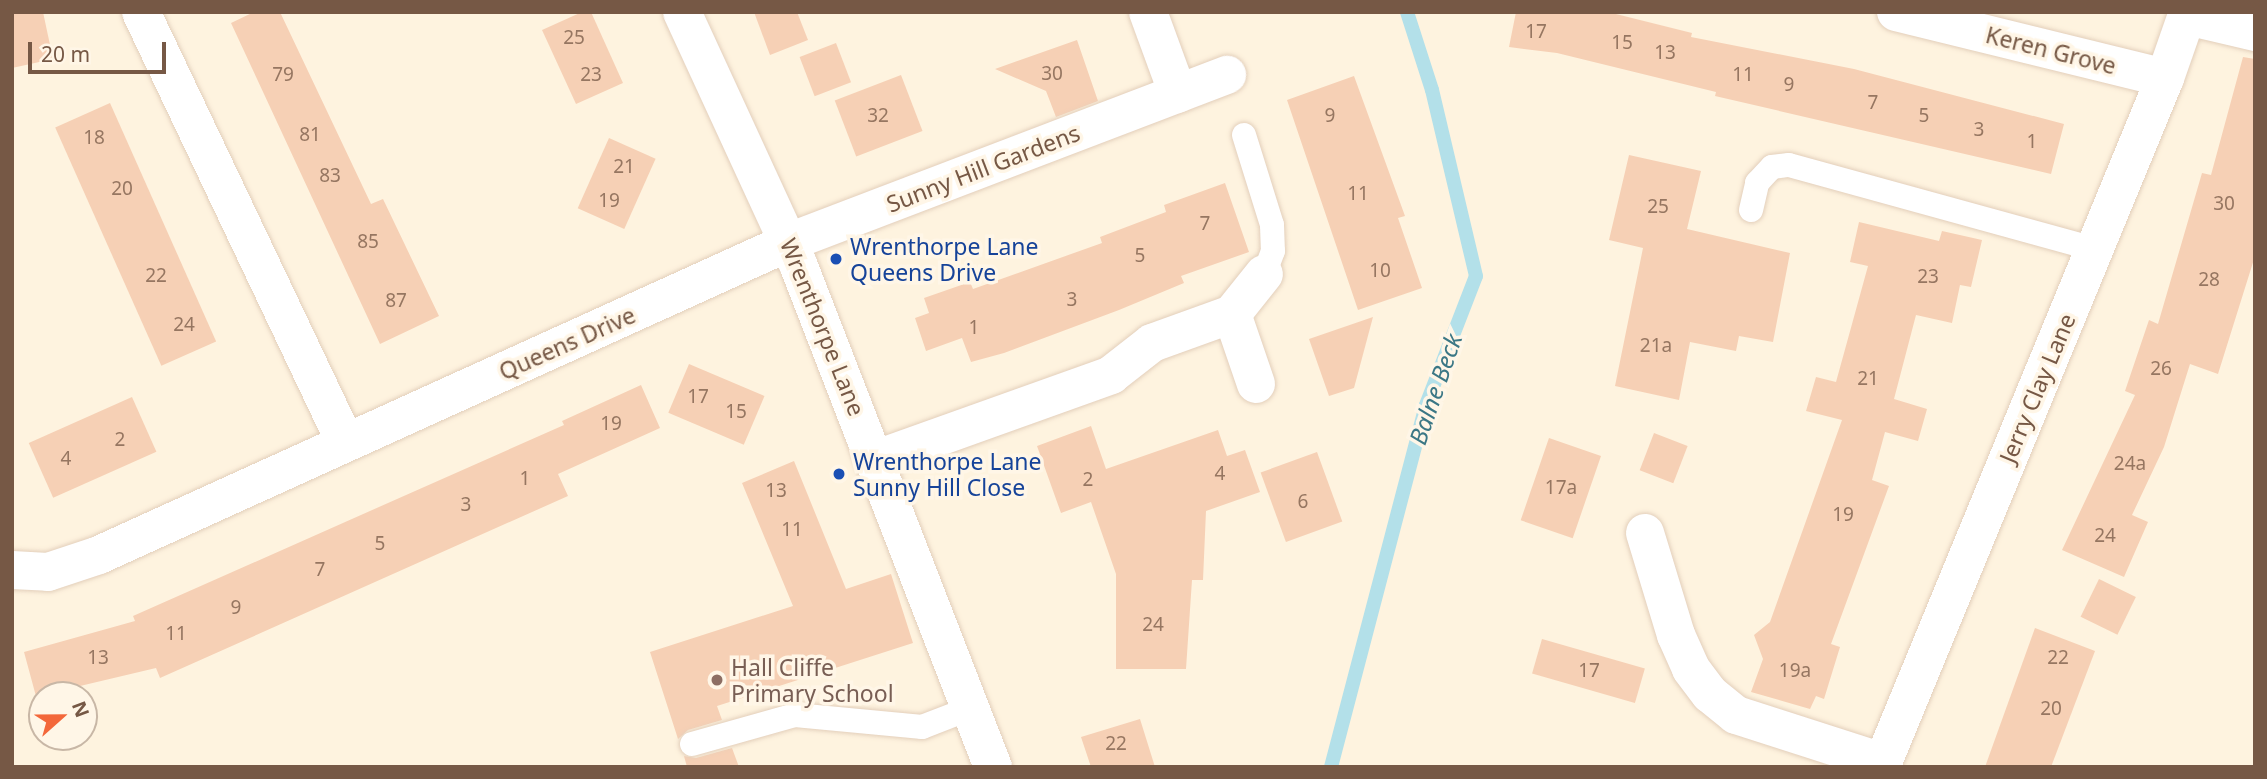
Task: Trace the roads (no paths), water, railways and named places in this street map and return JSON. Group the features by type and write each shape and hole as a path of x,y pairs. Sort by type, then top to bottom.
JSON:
{"street":[{"path":"141,12 346,443"},
{"name":"Wrenthorpe Lane","path":"682,12 789,243 877,459 993,767"},
{"path":"1148,12 1178,94"},
{"name":"Keren Grove","path":"1896,12 2165,79"},
{"path":"2188,14 2255,32"},
{"name":"Jerry Clay Lane","path":"1645,533 1676,635 1691,669 1710,694 1736,715 1882,764 2165,79 2188,14"},
{"name":"Sunny Hill Gardens","path":"789,243 1227,75"},
{"name":"Queens Drive","path":"12,570 48,572 99,555 789,243"},
{"path":"877,459 1111,375 1152,343 1232,314 1264,274"},
{"path":"1232,314 1256,384"}],"lane":[{"path":"1244,135 1272,225 1273,251 1264,274"},
{"path":"1751,210 1757,184 1772,167 1789,165 2095,249"},
{"path":"692,744 795,715 922,727 971,708"}],"waterway":[{"name":"Balne Beck","path":"1331,767 1426,405 1476,276 1432,90 1407,12"}],"place":[{"name":"Wrenthorpe Lane Queens Drive","path":"836,259"},
{"name":"Wrenthorpe Lane Sunny Hill Close","path":"839,474"},
{"name":"Hall Cliffe Primary School","path":"717,680"}]}
